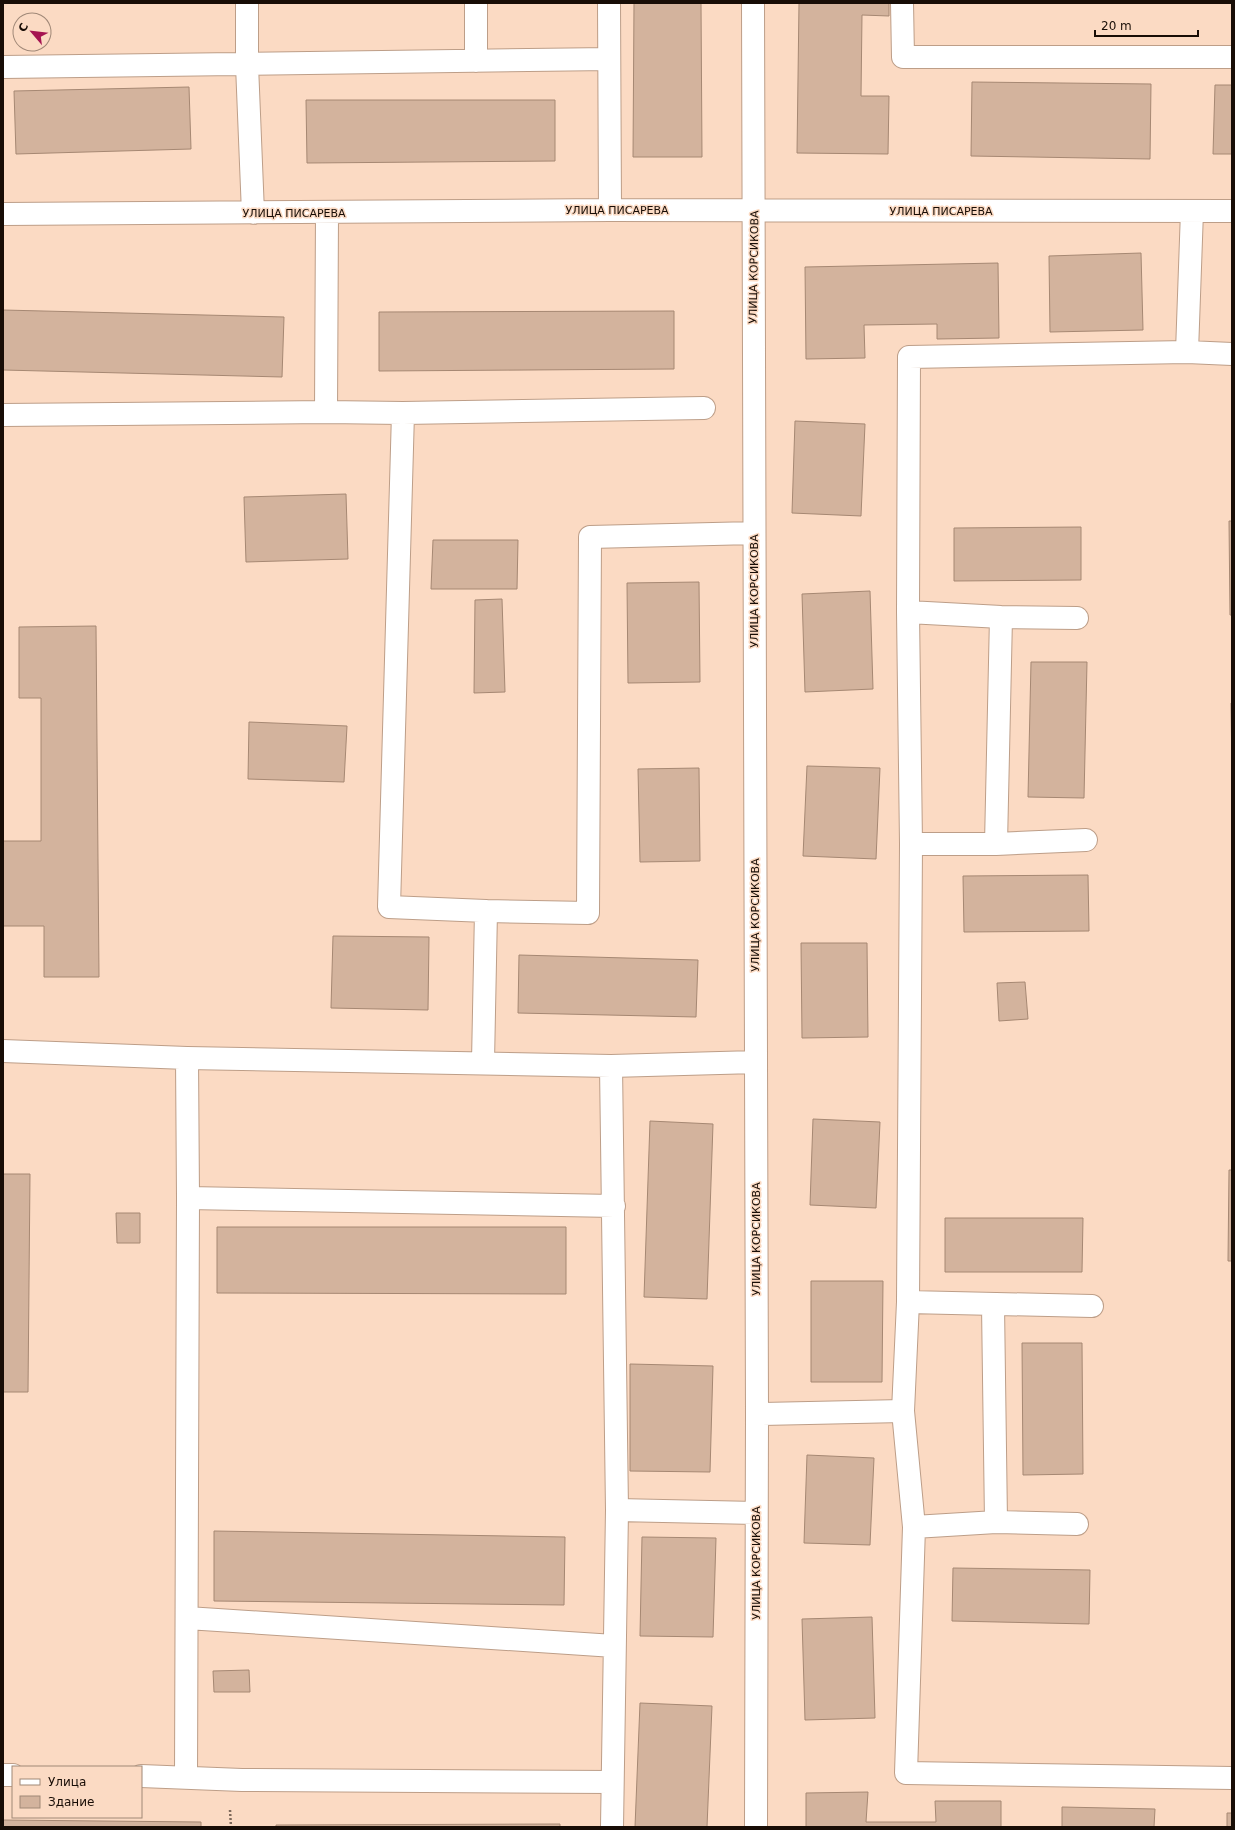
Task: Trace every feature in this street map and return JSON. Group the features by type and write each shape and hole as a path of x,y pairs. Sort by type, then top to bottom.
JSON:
{"street":[{"path":"246,3 253,213"},
{"path":"476,3 476,61"},
{"path":"609,3 610,210"},
{"name":"УЛИЦА КОРСИКОВА","path":"753,3 755,211 753,259 757,1414 756,1827"},
{"path":"902,3 903,57 1232,57"},
{"path":"3,67 247,65 609,59"},
{"name":"УЛИЦА ПИСАРЕВА","path":"3,214 610,210 1232,211"},
{"path":"1187,352 1192,211"},
{"path":"326,412 327,213"},
{"path":"1232,354 1187,352 909,357 908,612 911,844 908,1302 903,1411 914,1527 906,1773 1232,1778"},
{"path":"3,415 326,412 403,413 704,408"},
{"path":"403,413 389,907 588,913 590,537 754,533"},
{"path":"908,612 1001,617 1077,618"},
{"path":"996,844 1001,617"},
{"path":"911,844 996,844 1086,840"},
{"path":"483,1062 486,911"},
{"path":"3,1051 187,1058 483,1062 611,1066 756,1062"},
{"path":"186,1777 187,1058"},
{"path":"611,1066 617,1510 612,1827"},
{"path":"188,1198 614,1206"},
{"path":"908,1302 1092,1306"},
{"path":"993,1305 996,1522"},
{"path":"757,1414 903,1411"},
{"path":"617,1510 756,1513"},
{"path":"914,1527 996,1522 1077,1524"},
{"path":"187,1618 614,1646"},
{"path":"142,1776 242,1780 612,1782"}],"building":[{"path":"634,3 701,3 702,157 633,157"},
{"path":"799,3 889,3 889,16 862,15 861,96 889,96 888,154 797,153"},
{"path":"972,82 1151,84 1150,159 971,156"},
{"path":"1215,85 1232,85 1232,154 1213,154"},
{"path":"189,87 191,149 16,154 14,91"},
{"path":"306,100 555,100 555,161 307,163"},
{"path":"1141,253 1143,330 1050,332 1049,256"},
{"path":"998,263 999,338 937,339 937,324 864,325 865,358 806,359 805,267"},
{"path":"3,310 284,317 282,377 3,370"},
{"path":"674,311 674,369 379,371 379,312"},
{"path":"795,421 865,424 861,516 792,513"},
{"path":"346,494 348,559 246,562 244,497"},
{"path":"1229,521 1232,521 1232,615 1230,615"},
{"path":"1081,527 1081,580 954,581 954,528"},
{"path":"433,540 518,540 517,589 431,589"},
{"path":"699,582 700,682 628,683 627,583"},
{"path":"870,591 873,689 805,692 802,594"},
{"path":"502,599 505,692 474,693 475,600"},
{"path":"96,626 99,977 44,977 44,926 3,926 3,841 41,841 41,698 19,698 19,627"},
{"path":"1031,662 1087,662 1084,798 1028,797"},
{"path":"1231,703 1232,703 1232,773"},
{"path":"249,722 347,726 344,782 248,779"},
{"path":"807,766 880,768 876,859 803,856"},
{"path":"699,768 700,861 640,862 638,769"},
{"path":"1088,875 1089,931 964,932 963,876"},
{"path":"333,936 429,937 428,1010 331,1008"},
{"path":"801,943 867,943 868,1037 802,1038"},
{"path":"519,955 698,960 696,1017 518,1013"},
{"path":"1025,982 1028,1019 999,1021 997,983"},
{"path":"813,1119 880,1122 876,1208 810,1205"},
{"path":"650,1121 713,1124 707,1299 644,1297"},
{"path":"1229,1170 1232,1170 1232,1261 1228,1261"},
{"path":"3,1174 30,1174 28,1392 3,1392"},
{"path":"116,1213 140,1213 140,1243 117,1243"},
{"path":"945,1218 1083,1218 1082,1272 945,1272"},
{"path":"217,1227 566,1227 566,1294 217,1293"},
{"path":"811,1281 883,1281 882,1382 811,1382"},
{"path":"1022,1343 1082,1343 1083,1474 1023,1475"},
{"path":"630,1364 713,1366 710,1472 630,1471"},
{"path":"807,1455 874,1458 870,1545 804,1543"},
{"path":"214,1531 565,1537 564,1605 214,1601"},
{"path":"642,1537 716,1538 713,1637 640,1636"},
{"path":"953,1568 1090,1570 1089,1624 952,1621"},
{"path":"872,1617 875,1718 805,1720 802,1619"},
{"path":"249,1670 250,1692 214,1692 213,1671"},
{"path":"640,1703 712,1706 707,1827 635,1827"},
{"path":"868,1792 866,1822 936,1822 935,1801 1001,1801 1001,1827 806,1827 806,1793"},
{"path":"1062,1807 1155,1809 1154,1827 1062,1827"},
{"path":"1227,1813 1232,1813 1232,1827 1227,1827"},
{"path":"3,1820 201,1822 201,1827 3,1827"},
{"path":"560,1824 560,1827 276,1827 276,1825"}]}
